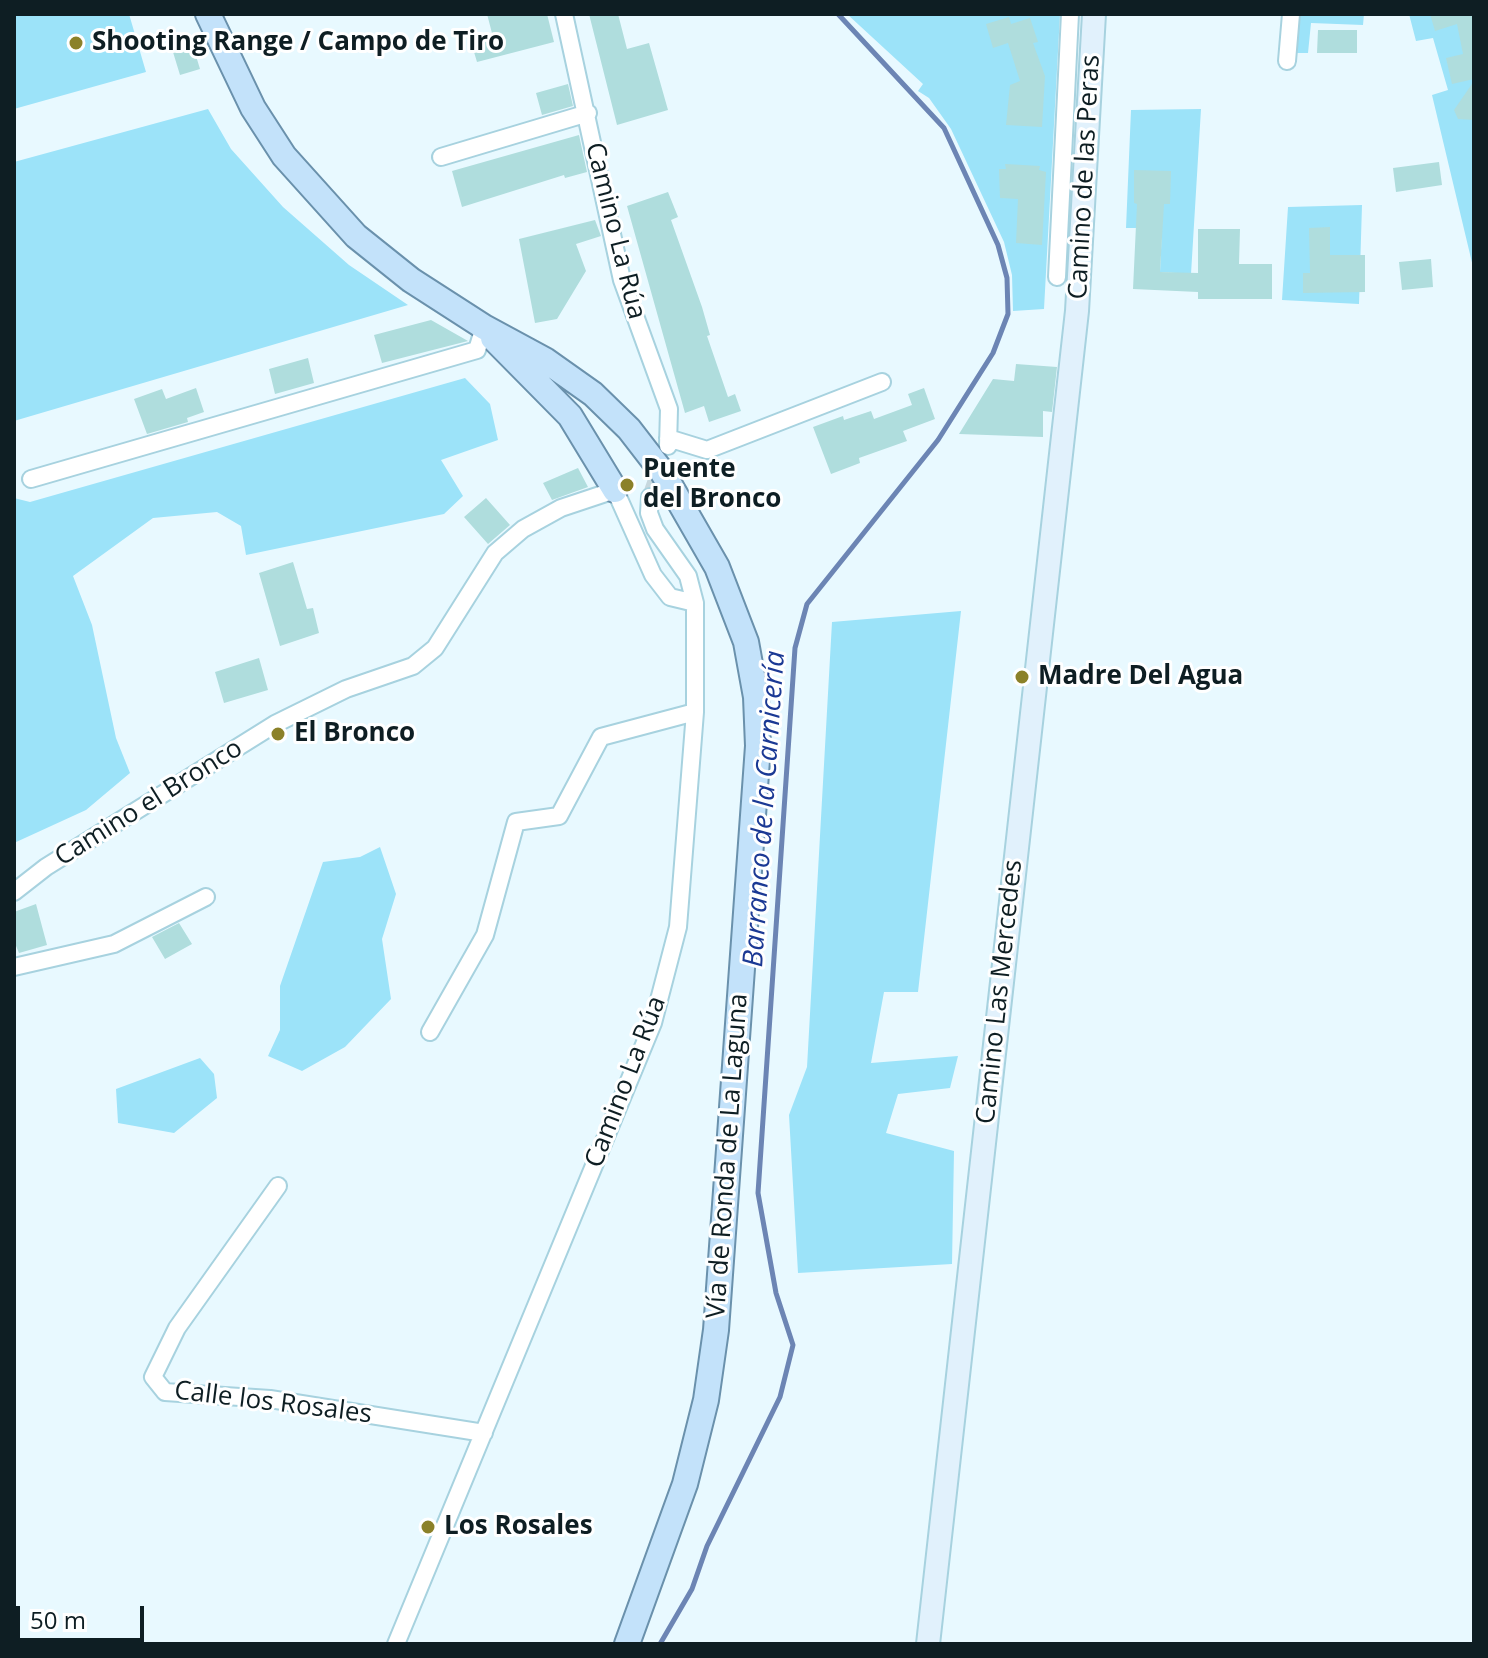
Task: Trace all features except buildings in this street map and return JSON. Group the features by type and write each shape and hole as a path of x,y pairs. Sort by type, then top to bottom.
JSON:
{"main road":[{"name":"Vía de Ronda de La Laguna","path":"208,14 253,108 284,156 356,236 411,280 484,327 545,360 593,394 629,429 663,473 717,567 746,642 756,697 757,762 716,1330 706,1400 685,1484 627,1644"},
{"name":"Camino de las Peras","path":"1074,341 1094,14"},
{"path":"484,327 511,359 570,416 615,490"},
{"name":"Camino Las Mercedes","path":"928,1644 1074,341"}],"street":[{"name":"Camino La Rúa","path":"564,14 622,280 669,409 668,442 707,450 882,382"},
{"path":"1057,277 1070,14"},
{"path":"1287,61 1291,14"},
{"path":"441,157 588,113"},
{"path":"31,479 477,350 484,327"},
{"path":"615,490 653,575 670,597 695,603"},
{"name":"Camino el Bronco","path":"18,886 275,724 346,689 413,666 435,648 495,553 523,529 561,508 615,490"},
{"name":"Camino La Rúa","path":"396,1644 653,1023 678,927 695,712 695,603 688,576 655,529 649,513 650,497"},
{"path":"430,1032 485,935 516,822 559,816 601,737 695,712"},
{"path":"14,967 114,944 206,897"},
{"name":"Calle los Rosales","path":"278,1186 177,1328 153,1377 165,1392 270,1399 484,1433"}],"shaded area":[{"name":"Shooting Range / Campo de Tiro","path":"14,14 129,14 146,72 14,109"},
{"path":"847,14 1060,14 1044,309 1013,311 1012,275 1004,242 951,129 929,98 918,91 923,84"},
{"path":"1298,14 1364,14 1363,25 1311,23 1308,53 1296,53"},
{"path":"1409,14 1474,14 1474,271 1432,95 1448,90 1433,38 1416,41"},
{"path":"208,109 231,149 283,207 349,265 408,305 14,421 14,162"},
{"path":"1201,109 1191,274 1160,272 1162,228 1126,228 1131,110"},
{"path":"1362,205 1359,304 1282,300 1288,207"},
{"path":"465,378 490,404 498,440 441,460 463,496 444,514 246,555 241,526 217,512 153,518 73,576 92,625 116,738 130,773 86,810 14,843 14,498 30,502"},
{"path":"961,611 918,992 884,992 871,1063 958,1056 950,1088 898,1094 886,1133 954,1151 952,1264 798,1273 789,1115 807,1067 832,622"},
{"path":"380,847 396,894 382,939 391,999 345,1047 302,1071 268,1056 280,1030 280,986 323,862 360,857"},
{"path":"200,1058 214,1074 217,1098 174,1133 118,1123 116,1089"}],"waterway":[{"name":"Barranco de la Carnicería","path":"660,1644 692,1589 707,1546 780,1397 793,1345 776,1293 758,1193 795,648 807,604 938,440 993,353 1008,314 1007,278 998,245 944,128 838,14"}],"tunnel":[{"path":"650,497 668,446"}],"place":[{"name":"Shooting Range / Campo de Tiro","path":"76,43"},
{"name":"Puente del Bronco","path":"627,485"},
{"name":"Madre Del Agua","path":"1022,677"},
{"name":"El Bronco","path":"278,734"},
{"name":"Los Rosales","path":"428,1527"}]}
